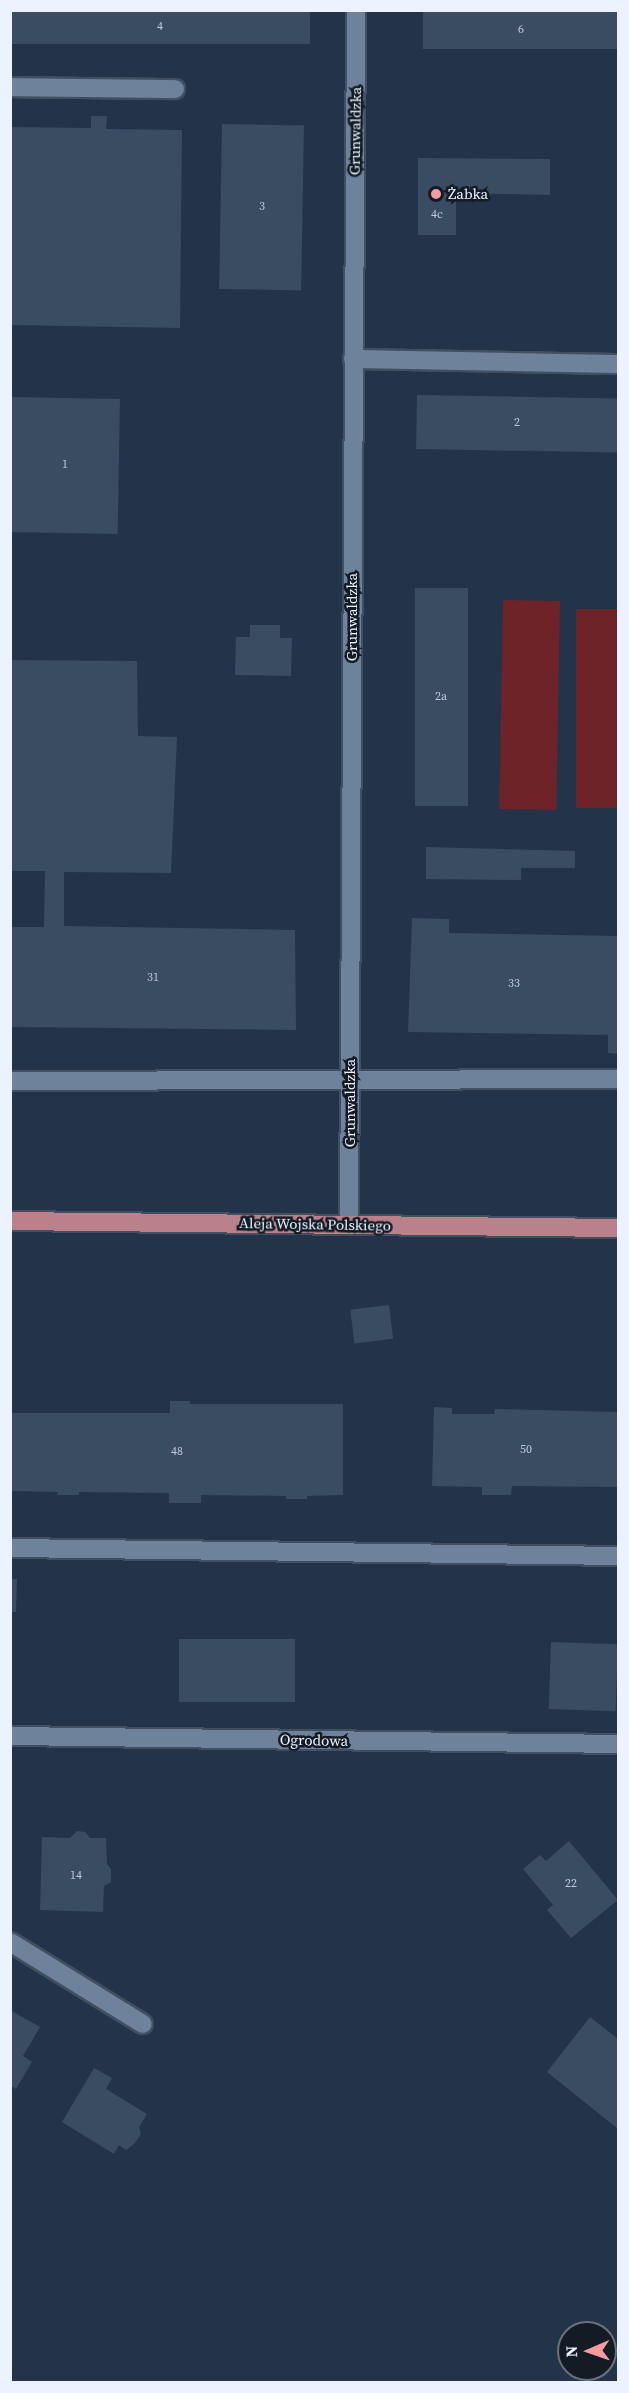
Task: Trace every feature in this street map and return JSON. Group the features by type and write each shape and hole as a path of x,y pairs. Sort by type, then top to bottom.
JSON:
{"main road":[{"name":"Aleja Wojska Polskiego","path":"10,1221 618,1228"}],"street":[{"name":"Grunwaldzka","path":"349,1224 356,10"},
{"path":"10,87 175,89"},
{"path":"353,358 618,364"},
{"path":"10,1081 618,1079"},
{"path":"10,1548 618,1556"},
{"name":"Ogrodowa","path":"10,1736 618,1744"},
{"path":"10,1942 143,2024"}],"shaded area":[{"path":"503,600 560,601 556,810 499,809"},
{"path":"576,609 618,609 618,808 576,808"}],"building":[{"path":"10,10 310,10 310,44 10,44"},
{"path":"423,10 618,10 618,49 423,49"},
{"path":"91,116 107,116 106,129 182,130 180,328 10,325 10,127 91,128"},
{"path":"222,124 304,125 301,290 219,289"},
{"path":"418,158 550,159 550,195 456,193 456,235 418,235"},
{"path":"417,395 618,399 617,452 416,449"},
{"path":"10,397 120,399 118,534 10,532"},
{"path":"415,588 468,588 468,806 415,806"},
{"path":"250,625 280,625 280,638 292,638 291,676 235,675 236,637 250,637"},
{"path":"10,660 137,661 138,736 177,737 171,873 64,872 64,926 295,930 296,1030 10,1027 10,927 44,927 45,871 10,871"},
{"path":"426,847 575,851 575,868 521,868 521,880 426,879"},
{"path":"412,918 449,919 449,933 618,936 618,1054 608,1053 608,1035 408,1032"},
{"path":"389,1305 393,1339 354,1343 350,1310"},
{"path":"170,1401 190,1401 190,1404 343,1404 343,1495 286,1499 286,1496 201,1495 201,1503 169,1503 169,1493 79,1492 79,1495 57,1495 58,1492 10,1491 10,1413 170,1413"},
{"path":"434,1407 452,1408 452,1414 494,1414 495,1409 618,1412 618,1487 512,1486 511,1495 482,1495 482,1487 432,1486"},
{"path":"10,1579 17,1579 16,1612 10,1612"},
{"path":"179,1639 295,1639 295,1702 179,1702"},
{"path":"551,1642 618,1644 616,1711 549,1709"},
{"path":"77,1831 85,1832 90,1838 106,1838 107,1864 111,1869 111,1882 104,1886 103,1912 40,1910 42,1837 70,1838"},
{"path":"569,1841 618,1900 571,1938 547,1910 553,1905 523,1869 540,1855 546,1861"},
{"path":"10,2010 40,2027 23,2056 32,2062 16,2089 10,2085"},
{"path":"590,2017 618,2039 618,2129 547,2072"},
{"path":"94,2068 112,2078 106,2089 147,2114 139,2127 141,2134 135,2143 126,2150 119,2145 114,2154 62,2122"}],"place":[{"name":"Żabka","path":"436,194"}]}
